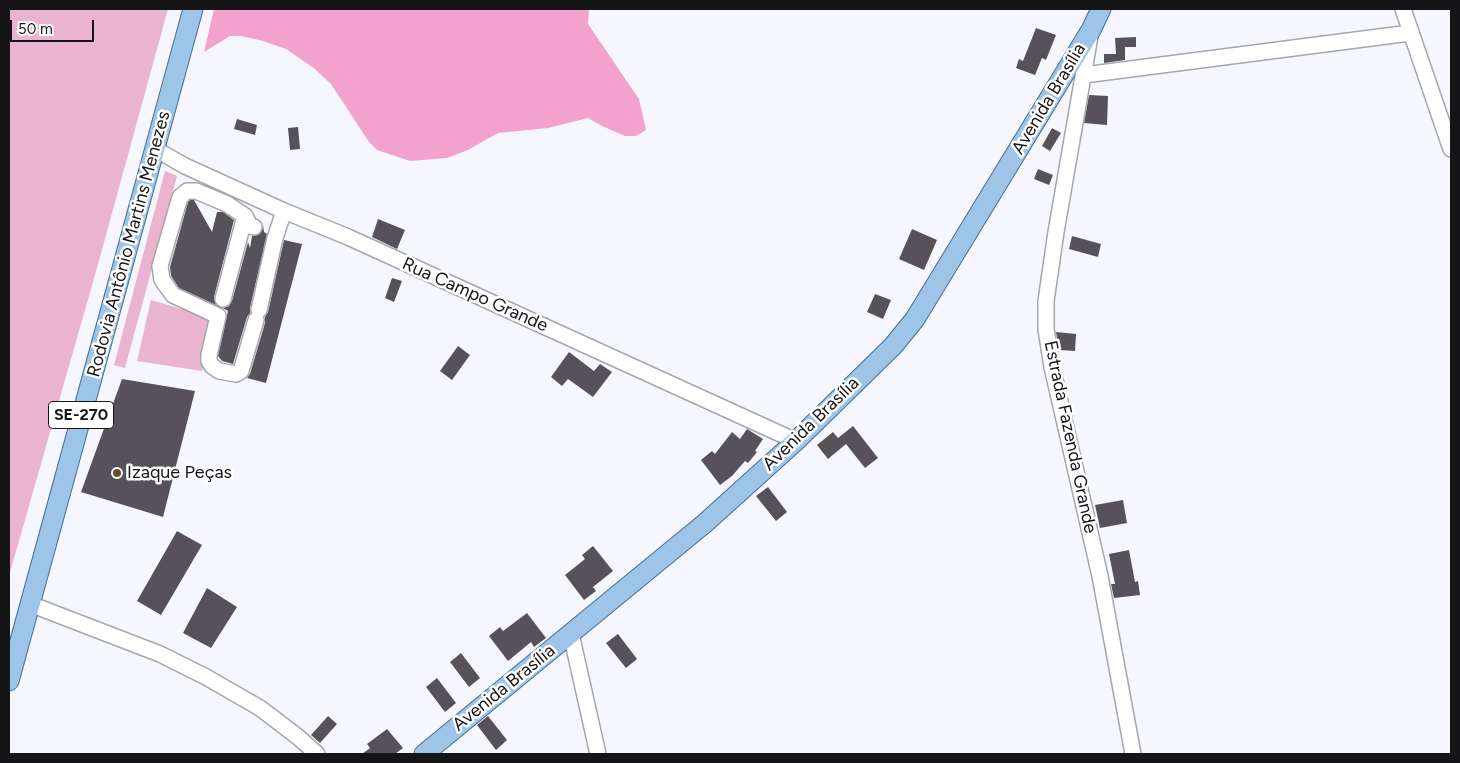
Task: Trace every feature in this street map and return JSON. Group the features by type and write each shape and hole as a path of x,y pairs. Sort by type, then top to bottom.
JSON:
{"main road":[{"name":"Rodovia Antônio Martins Menezes","path":"9,681 193,9"},
{"name":"Avenida Brasília","path":"424,754 704,524 796,440 893,346 915,319 1091,30 1101,9"}],"street":[{"path":"1403,9 1451,149"},
{"name":"Estrada Fazenda Grande","path":"1091,30 1056,232 1046,301 1046,329 1052,367 1102,585 1134,754"},
{"path":"1084,74 1410,33"},
{"name":"Rua Campo Grande","path":"154,149 185,166 348,237 796,440"},
{"path":"221,308 173,295 162,280 160,266 180,197 183,193 190,190 196,191 227,204 254,224 270,230 280,209"},
{"path":"254,224 221,308 209,355 209,361 212,366 219,370 236,374 242,369 257,315 280,209"},
{"path":"30,604 160,654 206,677 260,708 317,754"},
{"path":"571,634 598,754"}],"shaded area":[{"path":"9,9 168,9 97,268 9,576"},
{"path":"214,9 589,9 588,24 639,99 646,130 636,136 625,136 588,118 548,128 498,133 468,150 447,158 410,161 377,150 369,142 331,84 315,69 286,49 263,41 241,36 230,36 204,52"},
{"path":"165,171 177,176 125,368 114,365"},
{"path":"151,300 212,318 202,371 137,361"}],"building":[{"path":"1036,28 1056,35 1046,60 1042,58 1035,75 1016,68 1019,59 1023,61"},
{"path":"1136,37 1136,47 1125,47 1125,60 1104,63 1104,54 1116,54 1115,38"},
{"path":"1089,95 1108,96 1107,125 1084,123"},
{"path":"237,119 257,125 255,135 234,129"},
{"path":"298,127 300,149 290,150 288,128"},
{"path":"1052,128 1061,133 1050,151 1042,146"},
{"path":"1038,169 1053,175 1049,185 1034,179"},
{"path":"190,200 194,200 212,232 217,212 223,212 234,220 214,297 216,305 179,288 171,276 170,267"},
{"path":"378,219 405,230 397,249 372,237"},
{"path":"263,225 264,232 267,234 250,313 247,317 233,364 222,361 218,356 228,311 223,308 229,306 232,301 248,242 250,248 252,236 260,234"},
{"path":"912,229 937,240 924,270 899,259"},
{"path":"1072,236 1101,244 1098,257 1069,249"},
{"path":"284,240 302,244 266,383 247,378 250,374 268,312"},
{"path":"392,278 402,281 394,302 385,298"},
{"path":"875,294 891,300 883,319 867,312"},
{"path":"1056,332 1076,334 1075,351 1059,350"},
{"path":"458,346 470,355 452,380 440,371"},
{"path":"569,352 594,371 600,364 612,372 593,397 568,379 562,386 551,377"},
{"path":"122,379 195,391 163,517 81,492"},
{"path":"853,426 878,458 865,468 846,444 828,459 817,445 833,432 838,438"},
{"path":"747,429 763,439 755,451 757,452 748,463 745,461 732,476 720,485 701,460 712,451 715,454 732,432 740,439"},
{"path":"768,487 787,512 776,521 756,496"},
{"path":"1123,500 1127,523 1100,528 1095,505"},
{"path":"177,531 202,545 161,615 137,601"},
{"path":"593,546 613,571 593,587 596,591 584,600 565,575 585,559 582,555"},
{"path":"1129,550 1135,582 1138,581 1140,595 1114,598 1111,584 1115,584 1109,554"},
{"path":"207,588 237,607 211,648 183,633"},
{"path":"527,613 546,638 534,647 531,642 508,661 489,636 500,627 503,631"},
{"path":"618,634 637,659 626,668 606,643"},
{"path":"461,653 480,678 469,687 450,662"},
{"path":"437,678 456,703 445,712 426,687"},
{"path":"328,716 337,724 320,743 311,735"},
{"path":"488,716 507,740 496,750 477,725"},
{"path":"387,729 403,748 395,754 362,754 370,748 367,744"}],"place":[{"name":"Izaque Peças","path":"117,473"}]}
